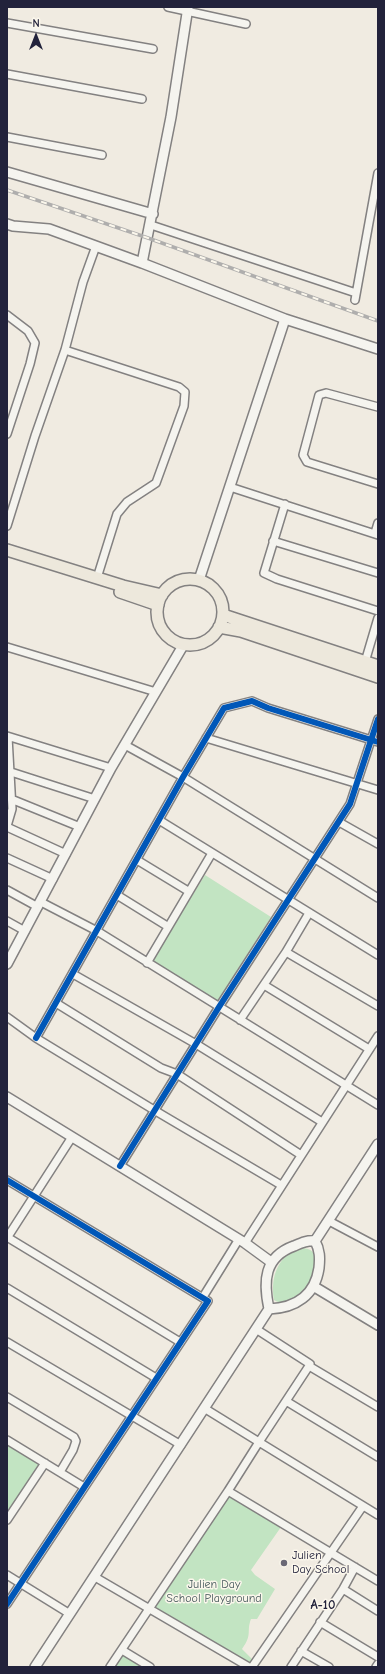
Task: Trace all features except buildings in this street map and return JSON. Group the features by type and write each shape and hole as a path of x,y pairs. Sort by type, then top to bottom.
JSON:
{"main road":[{"path":"7,550 123,586 160,600"},
{"path":"7,556 160,600"},
{"path":"188,579 199,580 207,584 220,597 223,615 219,627 213,635 205,641 196,644 184,644 174,640 166,634 160,625 157,615 160,600 168,588 177,582 188,579"},
{"path":"223,615 378,666"},
{"path":"219,627 241,631 378,678"}],"street":[{"path":"168,7 188,9 246,24"},
{"path":"142,263 151,225 171,116 188,9"},
{"path":"7,23 153,49"},
{"path":"7,74 142,99"},
{"path":"7,137 102,155"},
{"path":"7,172 153,214"},
{"path":"151,225 355,297 378,173"},
{"path":"7,224 13,226 49,229 142,263 285,319 378,349"},
{"path":"7,526 35,436 65,350 83,282 96,246"},
{"path":"7,315 28,331 35,343 30,364 7,434"},
{"path":"199,580 285,319"},
{"path":"65,350 179,387 185,392 184,406 156,483 127,502 117,514 97,578"},
{"path":"378,407 326,393 319,395 303,455 307,462 378,484"},
{"path":"230,487 376,534 378,523"},
{"path":"285,504 264,573 277,579 378,611"},
{"path":"273,541 378,573"},
{"path":"365,662 378,618"},
{"path":"8,958 40,904 112,768 184,644"},
{"path":"7,647 156,692"},
{"path":"36,1038 118,895 183,777 224,708 252,701 268,708 375,741"},
{"path":"120,1166 218,1007 350,804 375,741 378,719"},
{"path":"66,854 7,827 12,809 8,737 112,768"},
{"path":"206,738 378,790"},
{"path":"125,745 183,777 314,860 378,898"},
{"path":"11,772 95,799"},
{"path":"11,799 80,827"},
{"path":"159,820 378,954"},
{"path":"339,822 378,844"},
{"path":"147,963 188,891 212,853"},
{"path":"7,858 53,879"},
{"path":"137,860 188,891"},
{"path":"7,890 97,931 378,1105"},
{"path":"118,895 168,926"},
{"path":"240,1020 286,952 310,913"},
{"path":"7,921 25,931"},
{"path":"286,952 378,1006"},
{"path":"73,974 196,1044 322,1122"},
{"path":"264,985 369,1049"},
{"path":"56,1002 161,1068 177,1074 301,1154"},
{"path":"7,1017 36,1038 281,1185"},
{"path":"203,1297 281,1185 378,1036"},
{"path":"7,1097 242,1241 271,1262"},
{"path":"72,1137 7,1237 180,1342"},
{"path":"315,1241 378,1144"},
{"path":"7,1180 208,1300 7,1604"},
{"path":"329,1221 378,1247"},
{"path":"35,1667 269,1309 266,1296 267,1270 271,1262 276,1256 289,1248 309,1240 315,1241"},
{"path":"269,1309 291,1305 310,1292 317,1278 319,1262 319,1249 315,1241"},
{"path":"313,1286 378,1325"},
{"path":"7,1288 156,1378"},
{"path":"256,1329 310,1364 309,1366 378,1407"},
{"path":"8,1344 181,1445"},
{"path":"110,1667 228,1491 309,1366"},
{"path":"7,1397 74,1438 76,1441 73,1450 60,1472"},
{"path":"286,1401 378,1457"},
{"path":"204,1408 378,1515"},
{"path":"7,1440 84,1487"},
{"path":"7,1520 45,1463"},
{"path":"228,1491 378,1581"},
{"path":"94,1577 251,1667 363,1506"},
{"path":"291,1667 343,1589 355,1567"},
{"path":"7,1575 70,1614"},
{"path":"343,1589 378,1611"},
{"path":"320,1622 378,1657"},
{"path":"122,1650 150,1667"},
{"path":"301,1651 329,1667"}],"green space":[{"path":"205,875 271,917 217,1002 151,962"},
{"path":"302,1248 312,1251 316,1259 315,1270 311,1281 304,1292 294,1300 284,1303 274,1300 273,1283 278,1268 287,1255"},
{"path":"7,1445 41,1465 7,1517"},
{"name":"Julien Day School Playground","path":"228,1496 281,1527 251,1570 255,1575 275,1589 257,1619 251,1619 247,1640 242,1649 252,1659 251,1663 152,1607"},
{"path":"123,1654 143,1667 115,1667"}],"railway":[{"path":"7,190 148,238 378,321"}],"cycle path":[{"path":"36,1038 183,777 224,708 252,701 268,708 378,742"},
{"path":"120,1166 219,1007 350,804 378,719"},
{"path":"7,1180 208,1301 7,1604"}],"place":[{"name":"Julien Day School","path":"284,1563"}],"district":[{"name":"A-10","path":"323,1605"}]}
